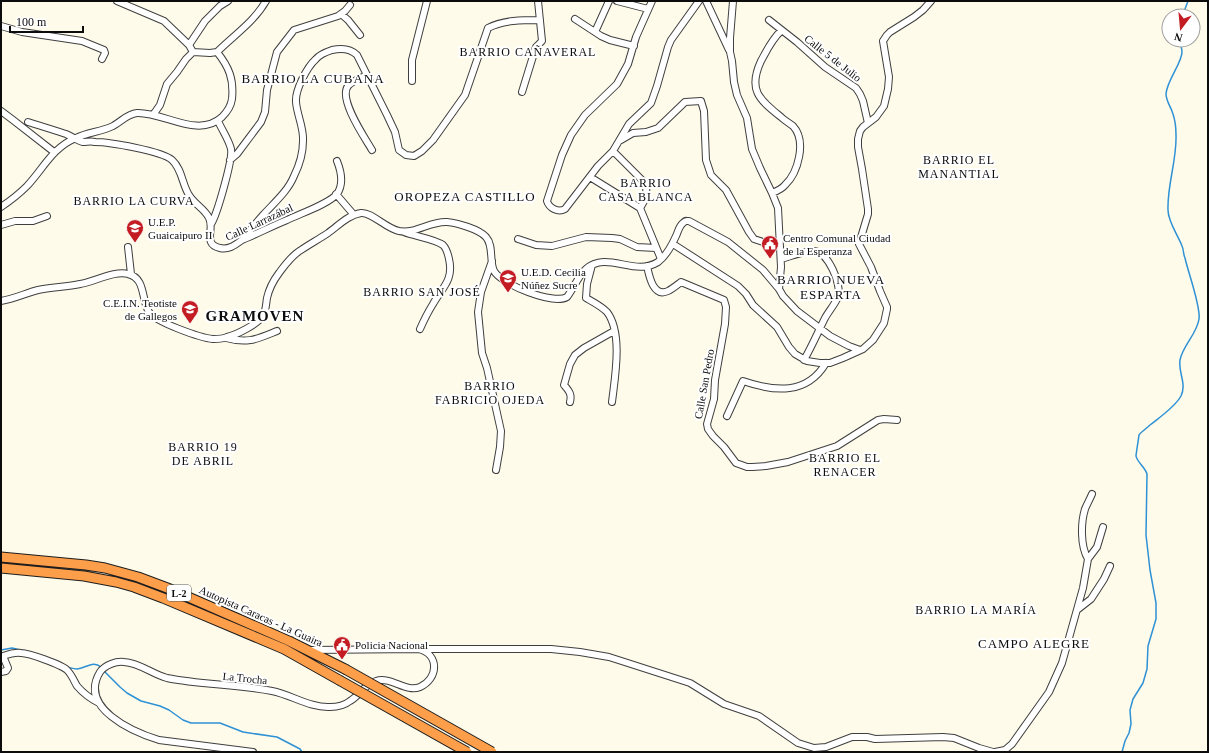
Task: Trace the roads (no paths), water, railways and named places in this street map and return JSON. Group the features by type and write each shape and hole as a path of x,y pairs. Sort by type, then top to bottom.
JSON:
{"highway":[{"name":"Autopista Caracas - La Guaira","path":"1,557 105,568 138,577 177,592 310,650 492,752"},
{"name":"Autopista Caracas - La Guaira","path":"1,568 100,578 134,587 170,601 284,649 467,752"}],"street":[{"path":"117,1 164,21 189,45 193,52"},
{"path":"189,45 205,21 220,6 228,1"},
{"path":"153,116 160,105 167,84 186,59 193,52 217,52 259,13 266,1"},
{"path":"412,81 412,60 427,1"},
{"path":"522,92 536,47 542,41 538,1"},
{"path":"594,32 609,1"},
{"path":"617,1 648,9"},
{"path":"652,1 628,64 617,84 583,118 571,135 547,201 548,204 558,211 565,209 598,166 613,151 629,124 651,103 656,92 666,53 671,40 699,1"},
{"path":"706,1 730,52"},
{"path":"733,1 730,27 730,52 734,82 737,95 747,118 752,149 778,208 781,259 779,289"},
{"path":"672,244 738,286 746,294 753,305 777,327 795,354 804,360 826,363 843,358 860,350 873,340 884,323 887,307 871,267 859,244 868,214 858,139 860,131 863,127 876,117 882,110 888,89 889,76 883,44 885,38 890,32 923,10 931,1"},
{"path":"230,160 237,154 261,122 265,112 267,90 277,52 294,30 322,22 341,14 350,5"},
{"path":"341,14 360,35"},
{"path":"575,19 594,32 610,40 634,46"},
{"path":"242,240 294,178 300,162 303,140 296,94 303,77 312,62 317,57 336,49 349,50 357,55 395,132 399,150 406,155 414,156 422,152 433,140 465,94 488,28 512,21 540,20"},
{"name":"Calle 5 de Julio","path":"769,20 825,67 856,88 863,101 868,123"},
{"path":"1,26 22,32 82,41 104,50 105,53 102,59"},
{"path":"772,193 783,188 791,178 800,156 799,140 793,127 772,110 761,99 755,89 755,79 758,67 771,43 781,31"},
{"path":"1,207 27,186 54,152 75,138 106,129 132,114 138,113 196,126 204,126 218,121 228,111 232,86 229,69 217,52"},
{"path":"367,75 347,86 345,94 348,106 372,150"},
{"path":"620,141 634,134 658,128 685,102 701,101 704,111 706,160 711,175 726,190 752,236 758,241 779,244"},
{"path":"1,112 14,120 54,152"},
{"path":"211,224 218,209 231,156 230,147 218,121"},
{"name":"Calle Larrazábal","path":"28,122 81,141 118,145 151,152 172,160 188,194 209,218 211,224 210,237 212,244 224,249 314,209 336,194"},
{"path":"613,151 645,183 647,194 646,199 640,208"},
{"path":"337,161 341,173 340,185 336,194 354,215"},
{"path":"590,177 640,208 661,259"},
{"path":"225,338 237,333 263,316 268,296 274,281 294,255 329,233 348,218 361,213 370,215 384,225 434,241 443,246 448,253 451,269 447,282 444,289 434,302 420,329"},
{"path":"1,225 15,221 33,221 47,216"},
{"path":"401,231 416,230 433,224 447,222 468,227 482,233 488,240 494,271 502,279 509,284 535,294 564,299 567,297 584,271 592,265 605,262 636,267 647,266 658,262 672,244 684,222 691,222 728,242 763,270 792,306 842,342 860,350"},
{"path":"518,239 536,245 552,246 586,237 612,238 620,239 637,246 656,248"},
{"path":"128,247 131,274"},
{"path":"781,259 814,251 819,252 829,262 838,286 838,295 804,360"},
{"path":"492,262 481,292 478,312 482,353 487,368 501,431 496,470"},
{"path":"592,265 587,284 586,298 606,311 614,331 617,356 612,402"},
{"name":"Calle San Pedro","path":"647,266 652,284 655,289 659,291 668,291 681,282 714,296 723,298 724,300 726,307 725,324 715,380 714,399 707,427 736,463 747,467 752,467 788,462 837,446 878,420 897,420"},
{"path":"1,301 47,288 82,284 125,273 131,274 140,282 149,312 158,320 168,325 198,336 213,339 225,338 242,341 249,341 277,331"},
{"path":"570,402 571,396 564,384 572,358 584,348 614,331"},
{"path":"727,416 743,381 763,387 789,389 808,382 817,376 826,363"},
{"path":"1088,559 1085,555 1083,543 1082,521 1092,494"},
{"path":"414,649 551,650 580,652 609,657 690,683 724,704 759,716 798,743 814,748 826,747 852,737 859,736 875,739 943,737 954,738 994,752 1005,750 1012,744 1049,692 1062,662 1083,588 1088,559 1097,547 1103,527"},
{"path":"1077,610 1091,599 1104,579 1110,566"},
{"name":"La Trocha","path":"99,703 95,688 100,673 111,664 123,662 135,664 167,678 270,690 315,705 332,707 350,702 365,687 379,680 386,680 414,688 424,685 434,671 432,657 427,652 419,649 361,651 310,650"},
{"path":"1,672 8,668 3,656 17,652 23,653 66,668 78,686 89,697 99,703 115,720 152,738 253,752"}],"waterway":[{"path":"1185,8 1188,1"},
{"path":"1122,752 1131,724 1130,710 1133,699 1143,683 1147,669 1148,646 1156,619 1156,603 1146,535 1147,474 1136,456 1139,435 1171,408 1181,396 1183,391 1183,382 1180,369 1180,360 1184,349 1196,330 1199,319 1198,306 1183,248 1168,215 1169,191 1176,144 1176,127 1166,94 1169,83 1180,61 1182,48"},
{"path":"1,650 12,648 25,651"},
{"path":"67,667 77,669 92,664 101,667"},
{"path":"105,672 127,693 141,701 169,710 183,720 191,723 220,723 243,732 277,737 300,749 302,752"}],"place":[{"name":"U.E.P. Guaicaipuro II","path":"135,243"},
{"name":"Centro Comunal Ciudad de la Esperanza","path":"770,259"},
{"name":"U.E.D. Cecilia Núñez Sucre","path":"508,293"},
{"name":"C.E.I.N. Teotiste de Gallegos","path":"190,324"},
{"name":"Policia Nacional","path":"342,660"}],"district":[{"name":"BARRIO CAÑAVERAL","path":"528,52"},
{"name":"BARRIO LA CUBANA","path":"313,78"},
{"name":"BARRIO EL MANANTIAL","path":"959,167"},
{"name":"BARRIO CASA BLANCA","path":"646,190"},
{"name":"OROPEZA CASTILLO","path":"465,196"},
{"name":"BARRIO LA CURVA","path":"134,201"},
{"name":"BARRIO NUEVA ESPARTA","path":"831,286"},
{"name":"BARRIO SAN JOSÉ","path":"422,292"},
{"name":"GRAMOVEN","path":"255,316"},
{"name":"BARRIO FABRICIO OJEDA","path":"490,393"},
{"name":"BARRIO 19 DE ABRIL","path":"203,454"},
{"name":"BARRIO EL RENACER","path":"845,465"},
{"name":"BARRIO LA MARÍA","path":"976,610"},
{"name":"CAMPO ALEGRE","path":"1034,643"}]}
